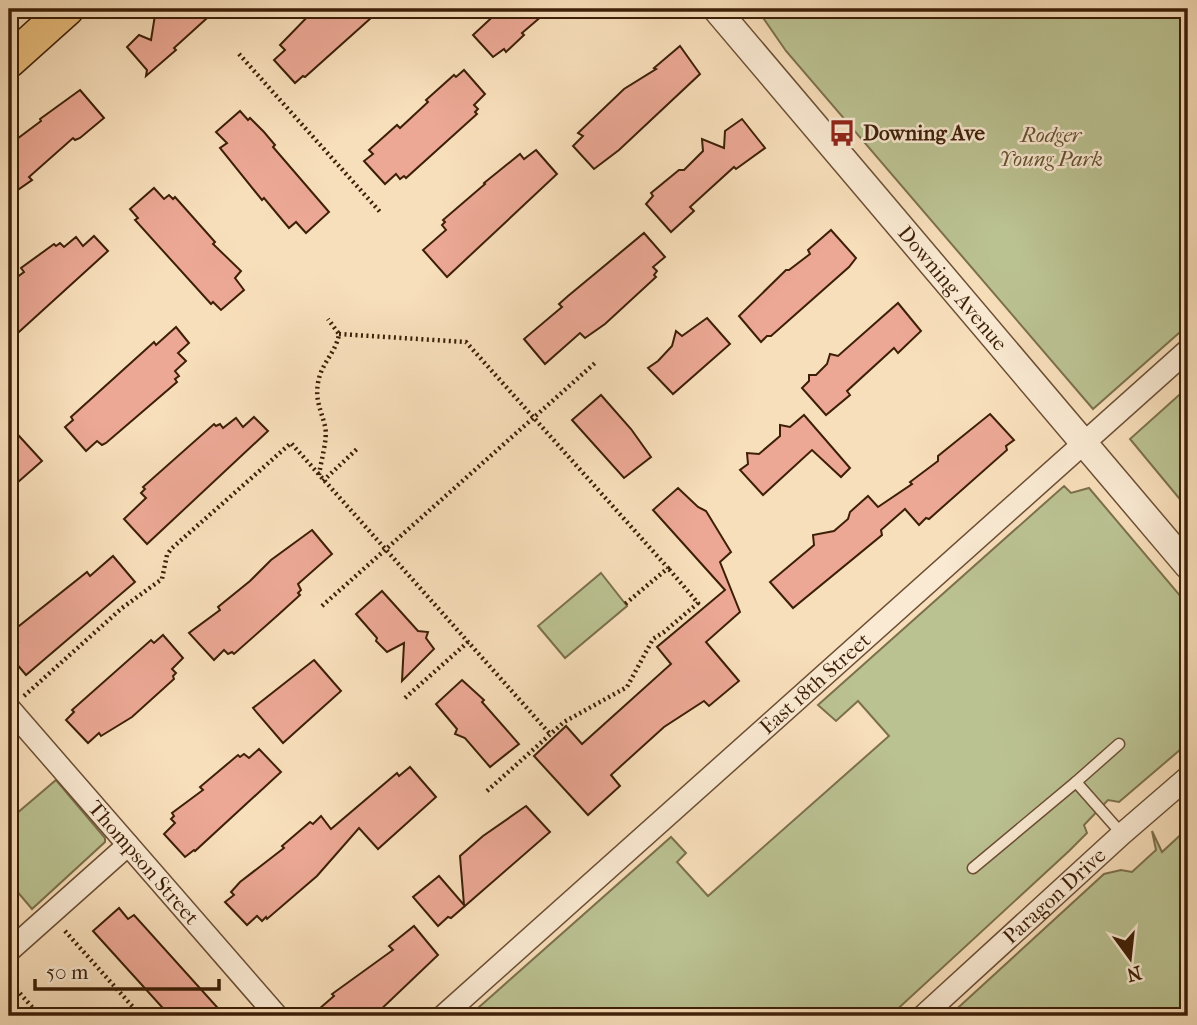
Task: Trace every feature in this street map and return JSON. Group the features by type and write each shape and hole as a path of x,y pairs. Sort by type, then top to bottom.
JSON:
{"main road":[{"path":"9,61 67,9"}],"street":[{"name":"Downing Avenue","path":"716,9 1188,566"},
{"name":"East 18th Street","path":"443,1016 1188,350"},
{"name":"Thompson Street","path":"13,705 128,845 277,1016"},
{"name":"Paragon Drive","path":"923,1016 1188,777"},
{"path":"9,951 128,845"}],"lane":[{"path":"974,868 1119,744"},
{"path":"1076,782 1122,834"}],"path":[{"path":"239,54 381,214"},
{"path":"318,475 325,428 317,405 318,381 321,369 337,347 339,334 328,319"},
{"path":"339,334 466,342 698,603 653,639 627,687 564,722 487,791"},
{"path":"322,606 595,363"},
{"path":"13,705 122,608 162,579 167,555 171,549 291,443 550,734"},
{"path":"323,481 358,448"},
{"path":"625,604 668,568"},
{"path":"405,698 468,642"},
{"path":"60,925 141,1016"},
{"path":"9,981 40,1016"}],"green space":[{"name":"Rodger Young Park","path":"757,9 1188,9 1188,325 1093,409 786,51"},
{"path":"1188,387 1188,509 1130,439"},
{"path":"1064,486 1071,493 1089,488 1188,605 1188,743 1119,802 1108,800 1084,825 1087,833 1069,851 890,1016 469,1016 671,837 686,853 677,862 708,896 889,736 858,701 836,721 818,705"},
{"path":"601,573 627,606 565,658 538,626"},
{"path":"56,780 105,838 105,842 32,909 9,882 9,820"},
{"path":"1188,828 1188,1016 949,1016 1104,874 1121,870 1132,872 1156,850 1152,831 1162,852"}],"building":[{"path":"163,9 217,9 146,76 147,70 127,47 139,35 151,40 155,15"},
{"path":"315,9 381,9 295,83 274,60 285,50 280,45"},
{"path":"501,9 550,9 522,33 524,35 506,52 504,49 493,57 473,35"},
{"path":"680,46 700,74 619,150 594,169 573,146 583,136 578,133 624,89 656,69 654,68"},
{"path":"464,70 485,94 474,105 478,109 475,112 477,114 406,178 404,176 400,179 396,174 385,184 364,161 373,154 369,150 397,125 400,128 428,102 426,100 454,75 456,77"},
{"path":"80,90 104,118 80,138 73,138 29,177 32,180 9,196 9,145"},
{"path":"240,111 264,132 275,145 273,147 329,212 306,233 296,222 289,228 264,198 262,200 220,148 227,143 216,132"},
{"path":"742,119 765,148 736,169 734,167 690,207 694,211 671,232 646,204 653,196 651,193 679,170 684,170 703,151 702,139 724,148 725,131"},
{"path":"536,150 557,174 447,277 423,250 446,230 442,225 445,222 443,220 520,154 524,159"},
{"path":"154,188 164,199 169,195 173,199 175,197 215,242 213,244 241,271 235,278 244,290 221,310 213,302 211,304 135,220 138,218 130,209"},
{"path":"831,230 856,258 771,336 761,342 739,316 786,270 810,254 808,250"},
{"path":"644,233 665,257 653,267 657,271 654,275 656,277 605,324 585,338 580,333 545,364 524,339 562,307 559,304 568,296"},
{"path":"94,236 108,251 9,341 9,283 24,272 21,268 54,244 56,246 60,243 64,247 76,237 83,246"},
{"path":"898,303 921,331 898,353 894,348 847,391 850,395 826,415 802,388 809,381 809,375 816,375 827,364 830,354 838,356"},
{"path":"707,318 730,344 673,394 648,368 672,346 676,331 682,336"},
{"path":"176,327 189,343 178,353 186,361 175,371 179,376 175,379 177,382 106,443 102,445 97,441 86,451 65,427 73,420 71,417 154,342 156,345"},
{"path":"601,395 651,457 624,478 572,420"},
{"path":"990,414 1014,440 1006,446 1007,450 929,519 926,518 919,525 905,509 881,530 882,535 793,608 770,582 814,545 813,535 834,531 868,496 878,507 912,484 910,482 938,461 938,456"},
{"path":"804,415 850,468 841,477 812,450 763,495 740,470 748,464 747,453 759,454 780,436 780,425 790,427"},
{"path":"254,417 268,431 147,544 124,519 146,498 141,493 145,489 143,487 214,424 220,424 223,428 236,418 243,427"},
{"path":"9,425 42,461 9,490"},
{"path":"678,488 706,511 731,552 720,562 740,612 706,642 739,681 709,706 704,701 664,727 611,775 620,786 588,815 534,756 566,726 582,744 671,664 657,647 725,590 653,510"},
{"path":"312,530 332,554 298,584 300,595 278,615 234,654 228,654 224,650 214,660 189,633 220,610 218,607 271,560"},
{"path":"113,556 135,582 26,675 9,655 9,649 18,642 13,636 16,633 14,630 87,572 90,576"},
{"path":"382,591 418,631 428,632 426,638 434,649 402,681 404,643 387,652 356,614"},
{"path":"163,635 183,658 172,669 176,673 174,679 132,717 101,736 99,733 88,743 66,720 74,712 72,710 151,640 154,643"},
{"path":"314,660 341,691 283,743 253,708"},
{"path":"462,680 484,700 482,702 519,744 490,767 465,738 455,734 457,729 436,704"},
{"path":"259,749 281,772 195,851 185,857 164,834 175,823 171,819 174,816 172,813 203,790 200,787 238,755 240,757 244,754 249,758"},
{"path":"410,767 436,797 378,849 359,828 317,876 262,921 257,916 247,925 225,902 234,895 231,892 240,882 284,848 282,846 310,822 313,824 321,816 331,829 397,773 399,776"},
{"path":"526,806 550,832 451,918 448,917 438,926 413,897 439,876 464,905 460,856"},
{"path":"119,908 128,919 134,915 225,1016 170,1016 93,931"},
{"path":"414,926 438,955 374,1016 311,1016 334,996 332,994 393,950 389,946"}],"place":[{"name":"Downing Ave","path":"842,133"}]}
